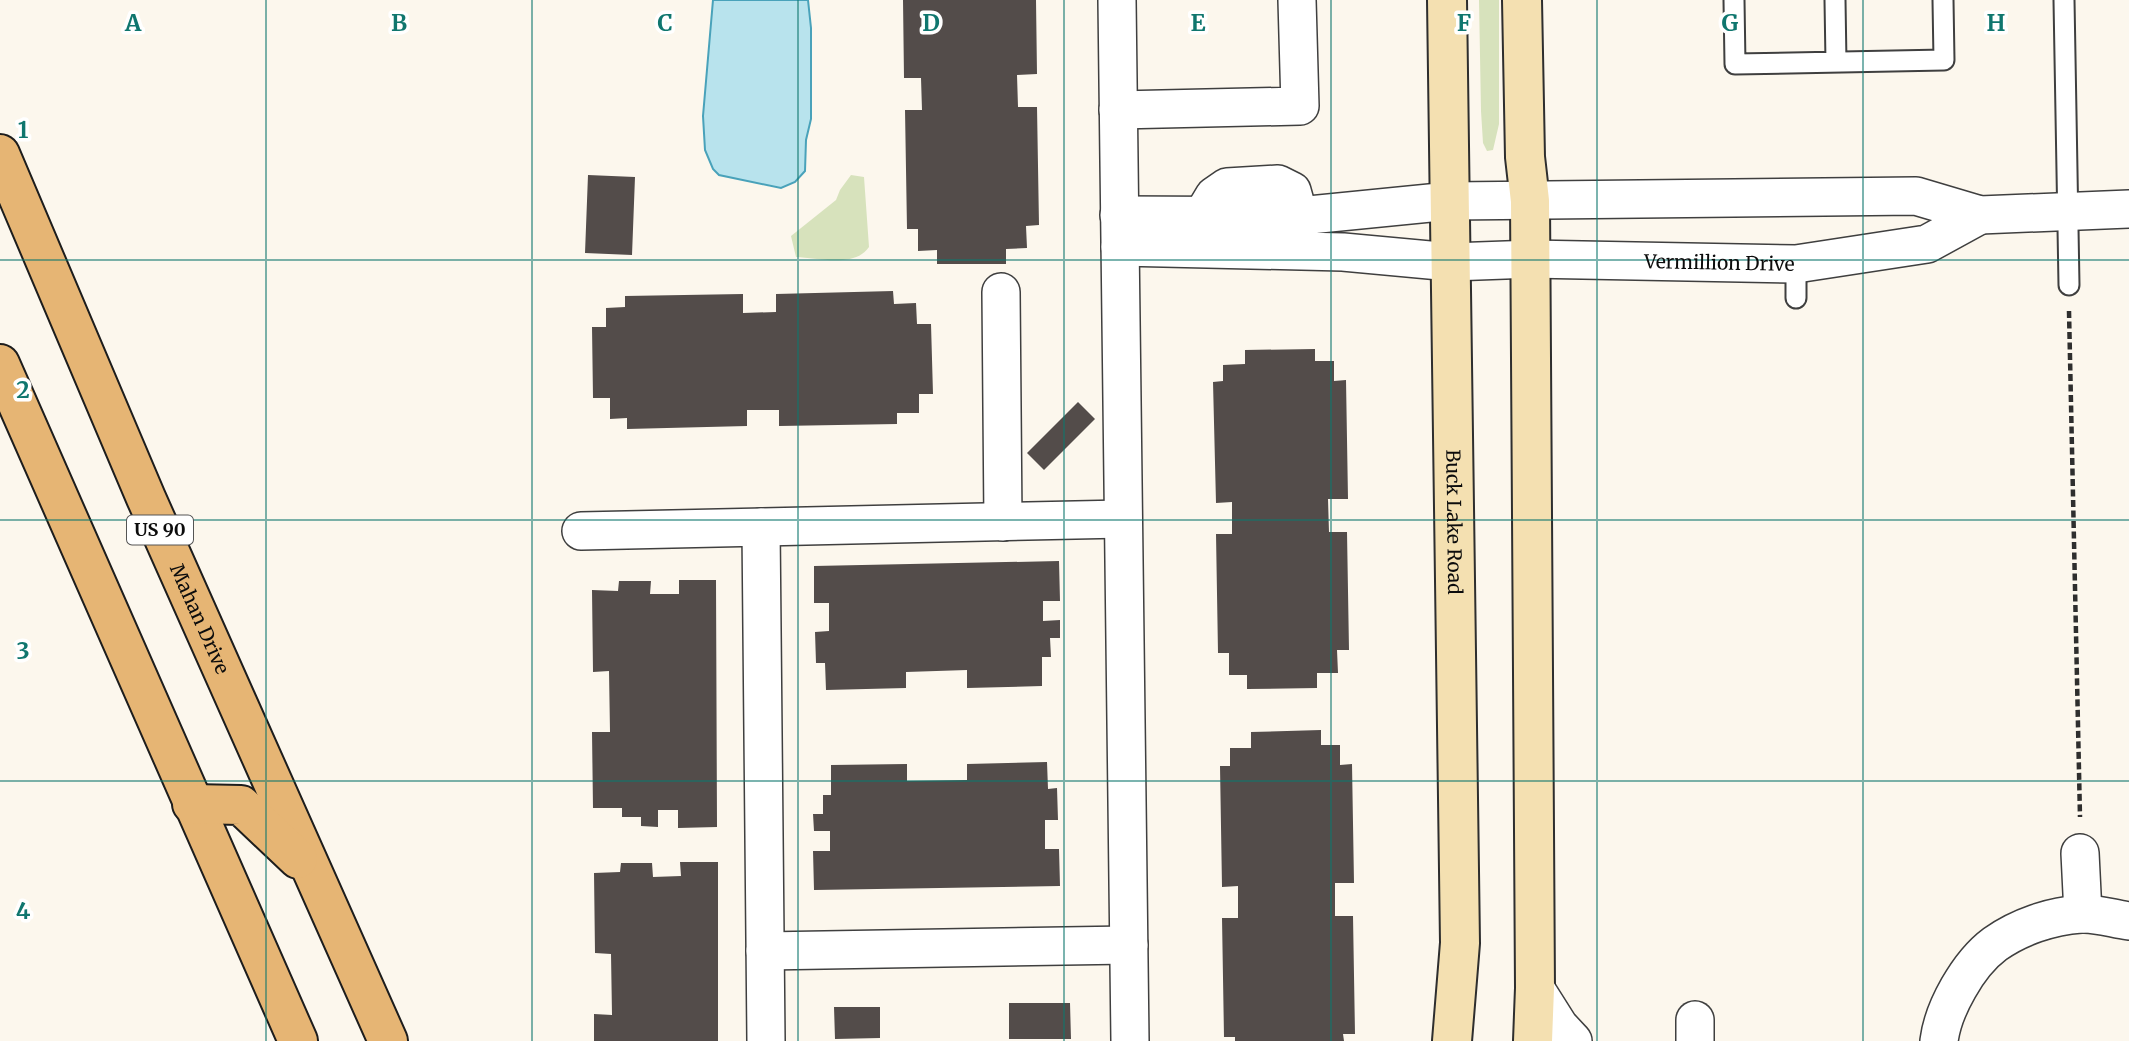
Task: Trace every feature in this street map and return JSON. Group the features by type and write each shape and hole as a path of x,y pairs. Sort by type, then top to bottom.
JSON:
{"main road":[{"name":"Buck Lake Road","path":"1447,0 1460,943 1452,1041"},
{"path":"1522,0 1525,157 1530,201 1535,988 1533,1041"},
{"name":"Mahan Drive","path":"0,154 146,498 388,1041"},
{"path":"0,364 298,1041"},
{"path":"192,804 241,805 312,873"}],"street":[{"path":"1117,0 1130,1041"},
{"path":"1118,110 1300,106 1297,0"},
{"name":"Vermillion Drive","path":"1299,233 1450,201 1916,196 1980,215 2129,209"},
{"name":"Vermillion Drive","path":"1299,233 1343,252 1451,262 1530,259 1796,281 1927,244 1980,215"},
{"path":"1120,231 1202,216 1299,233"},
{"path":"1120,231 1299,233"},
{"path":"1001,292 1003,522"},
{"path":"581,531 1123,519"},
{"path":"761,527 766,1041"},
{"path":"2080,853 2083,914"},
{"path":"1939,1041 1940,1031 1959,984 1994,945 2040,921 2083,914 2129,921"},
{"path":"765,951 1129,945"},
{"path":"1535,988 1559,1027 1573,1041"}],"lane":[{"path":"1734,0 1735,64 1944,60 1943,0"},
{"path":"1835,0 1836,62"},
{"path":"2064,0 2069,285"}],"path":[{"path":"2069,285 2080,853"}],"green space":[{"path":"1479,0 1499,0 1499,124 1493,150 1487,151 1483,143 1481,111"},
{"path":"851,175 864,177 869,247 863,254 846,260 796,257 791,236 836,200"}],"water":[{"path":"713,0 808,0 811,28 811,119 806,140 805,171 795,182 781,188 719,175 713,169 705,150 703,116"}],"building":[{"path":"903,0 1036,0 1037,74 1017,75 1018,107 1037,107 1039,225 1026,226 1027,248 1006,249 1006,264 937,264 937,250 918,251 918,229 907,229 905,110 922,110 921,78 904,78"},
{"path":"588,175 635,177 632,255 585,253"},
{"path":"893,291 894,304 916,303 917,324 931,324 933,394 919,394 919,413 897,413 897,424 779,426 779,410 747,410 747,426 627,429 627,418 610,419 610,398 593,398 592,327 606,327 606,308 625,307 625,296 743,294 743,313 776,312 776,294"},
{"path":"1315,349 1315,361 1334,361 1334,381 1346,380 1348,499 1328,499 1329,532 1347,532 1349,650 1337,650 1338,673 1317,673 1317,688 1247,689 1247,675 1229,675 1229,653 1218,653 1216,534 1232,534 1232,502 1216,503 1213,382 1223,381 1223,365 1245,364 1245,350"},
{"path":"1078,402 1095,419 1044,470 1027,453"},
{"path":"1059,561 1060,601 1043,601 1043,621 1060,620 1060,638 1050,638 1051,657 1042,657 1042,686 967,688 967,670 906,672 906,688 826,690 825,663 816,663 815,632 829,631 829,603 814,603 814,566"},
{"path":"679,580 716,580 717,827 678,828 678,810 658,810 658,827 641,826 641,817 622,817 622,808 593,808 592,732 610,732 609,671 593,672 592,590 618,591 619,581 651,581 650,594 679,594"},
{"path":"1321,730 1321,745 1340,745 1340,765 1352,764 1354,883 1335,883 1335,916 1353,916 1355,1034 1343,1034 1344,1041 1235,1041 1235,1037 1224,1037 1222,918 1238,918 1238,886 1222,887 1220,766 1230,766 1230,748 1251,748 1251,732"},
{"path":"1047,762 1048,789 1057,788 1058,820 1045,820 1045,849 1059,849 1060,886 814,890 813,851 830,851 830,831 814,831 813,814 823,814 823,795 831,795 831,765 907,764 907,781 967,780 967,764"},
{"path":"680,862 718,862 718,1041 594,1041 594,1014 612,1015 611,954 595,953 594,873 620,872 621,863 652,863 653,877 681,876"},
{"path":"1009,1003 1070,1003 1071,1039 1009,1039"},
{"path":"834,1007 880,1007 880,1038 835,1039"}]}
